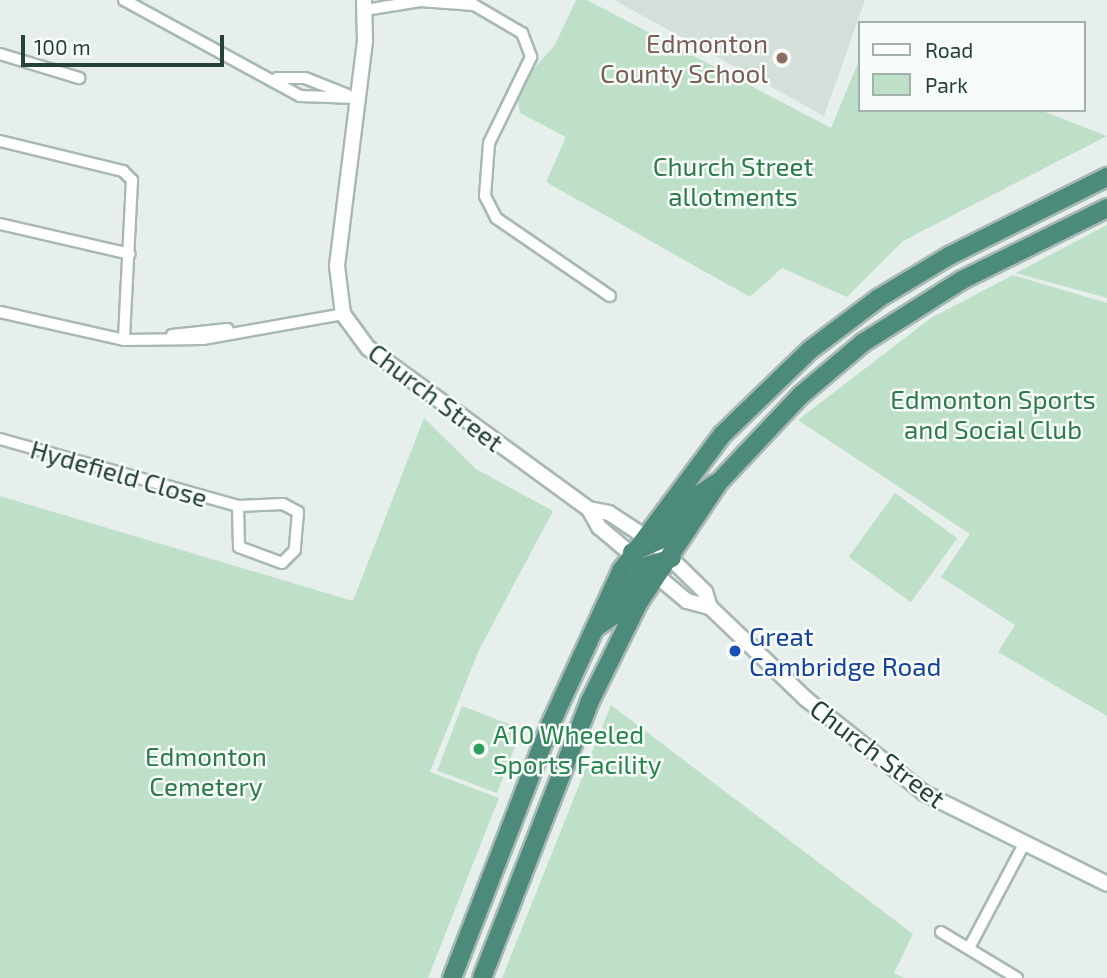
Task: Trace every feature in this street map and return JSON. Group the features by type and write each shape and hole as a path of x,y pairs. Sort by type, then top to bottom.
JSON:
{"highway":[{"path":"650,539 722,435 847,321 948,256 1107,177"},
{"path":"597,627 614,615 653,570 672,558 719,482 801,395 864,342 962,280 1107,208"},
{"path":"452,978 523,795 632,552 650,539 691,500 719,482"},
{"path":"482,978 589,703 653,570"},
{"path":"500,852 527,862"}],"main road":[{"path":"343,314 339,220 357,98 364,5"},
{"name":"Church Street","path":"343,314 386,363 589,509 687,601 710,607"},
{"name":"Church Street","path":"589,509 650,539 705,593 710,607 806,699 924,793 1023,846 1107,884"}],"street":[{"path":"124,0 277,79 300,96 357,98"},
{"path":"364,5 420,1 474,5 522,33 531,57 489,144 485,196 496,218 610,296"},
{"path":"0,54 79,78"},
{"path":"277,79 305,79 357,98"},
{"path":"0,141 123,171 135,191 124,340"},
{"path":"0,224 130,254"},
{"path":"0,312 124,340 148,340 202,328 239,330 343,314"},
{"name":"Hydefield Close","path":"0,439 239,506 260,501 298,512 295,550 282,563 239,547 239,506"},
{"path":"969,948 1023,846"},
{"path":"941,932 1017,978"}],"shaded area":[{"name":"Edmonton County School","path":"614,0 865,0 824,116"}],"green space":[{"name":"Church Street allotments","path":"576,0 587,0 831,128 858,63 858,112 1045,112 1107,136 903,241 847,297 782,268 750,297 546,182 566,137 520,113 516,88 555,45"},
{"path":"1107,225 1107,298 1016,273"},
{"name":"Edmonton Sports and Social Club","path":"1013,275 1107,303 1107,716 998,652 1015,625 941,577 970,534 798,420 931,318"},
{"name":"Edmonton Cemetery","path":"424,418 476,469 553,511 479,650 430,772 499,798 428,978 0,978 0,496 353,601"},
{"path":"895,493 957,538 911,602 849,557"},
{"path":"611,705 913,934 894,973 904,978 502,978"},
{"name":"A10 Wheeled Sports Facility","path":"462,706 522,729 497,793 437,770"}],"place":[{"name":"Edmonton County School","path":"782,58"},
{"name":"Great Cambridge Road","path":"735,651"},
{"name":"A10 Wheeled Sports Facility","path":"479,749"}]}
